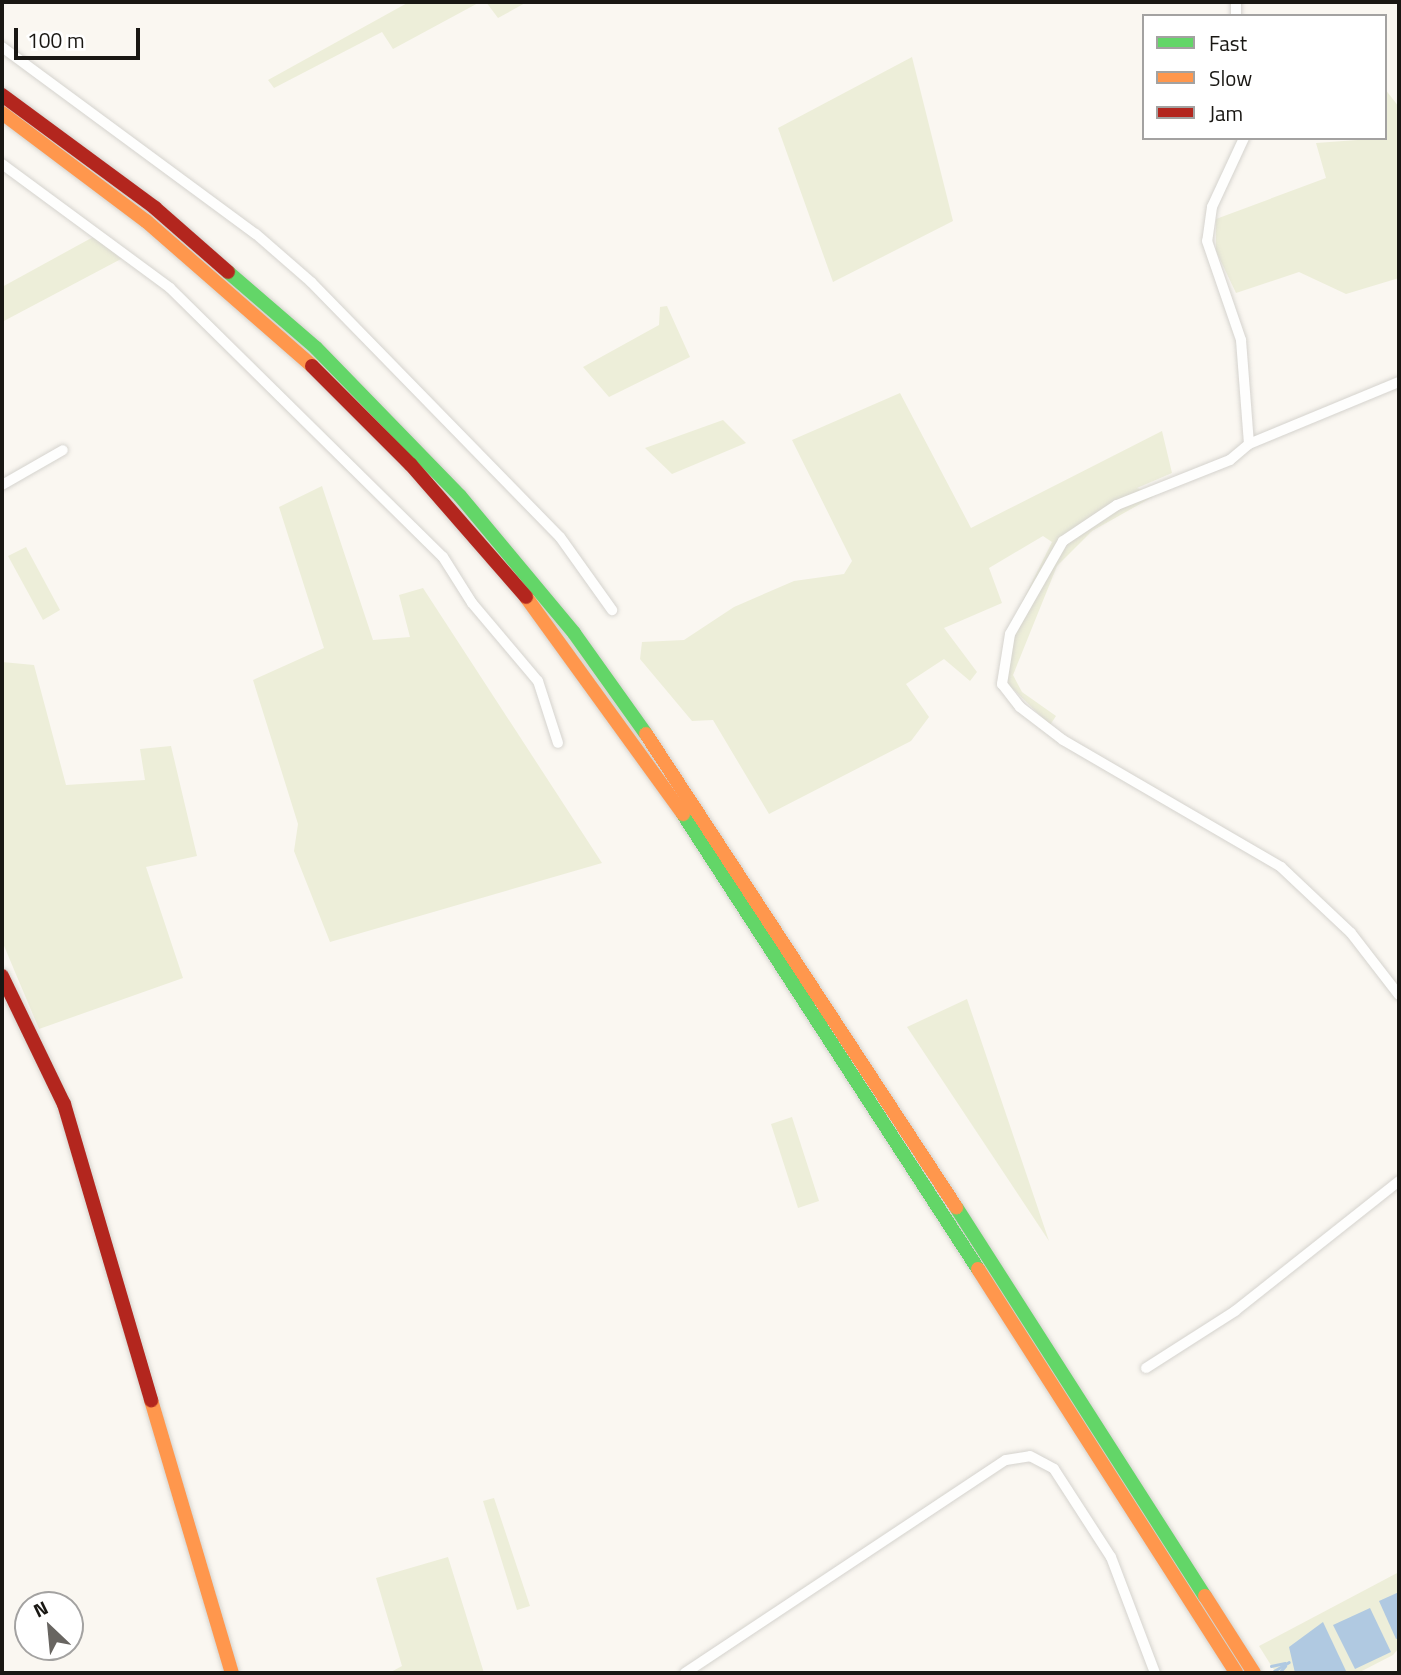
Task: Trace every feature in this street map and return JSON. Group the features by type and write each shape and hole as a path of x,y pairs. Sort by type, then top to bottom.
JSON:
{"main road":[{"path":"2,95 180,228 316,348 460,496 566,622 713,829 1254,1673"},
{"path":"2,113 146,220 291,345 429,485 553,630 697,832 1236,1673"},
{"path":"2,976 64,1104 232,1673"}],"street":[{"path":"2,47 221,207 311,282 561,537 612,610"},
{"path":"1243,140 1212,207 1207,241 1241,340 1249,444"},
{"path":"2,164 170,288 443,557 472,603 538,681 558,743"},
{"path":"1399,382 1249,444 1230,460 1117,505 1063,541 1010,634 1002,684 1020,707 1063,740 1280,867 1351,933 1399,995"},
{"path":"2,485 62,450"},
{"path":"1146,1368 1235,1311 1399,1181"},
{"path":"685,1673 995,1467 1030,1456 1054,1469 1111,1557 1155,1673"}],"green space":[{"path":"409,2 480,2 393,49 382,32 274,88 268,80"},
{"path":"486,2 527,2 498,18"},
{"path":"912,57 953,221 833,282 778,128"},
{"path":"1387,92 1399,107 1399,278 1346,294 1299,272 1236,293 1216,251 1216,219 1326,178 1316,143 1387,140"},
{"path":"95,236 121,259 2,322 2,287"},
{"path":"667,306 690,357 609,397 583,367 659,325 660,307"},
{"path":"900,393 971,528 1162,431 1172,473 1137,488 1156,495 1092,531 1057,566 1013,675 1022,692 1056,716 1050,725 1005,681 1012,622 1052,542 1043,536 989,568 1002,603 944,628 977,672 970,681 944,659 906,684 929,717 911,741 769,814 713,720 692,721 640,659 642,642 684,640 734,607 794,581 844,574 852,561 792,440"},
{"path":"723,420 746,443 672,474 645,448"},
{"path":"322,486 373,640 410,637 399,595 423,588 602,863 330,942 294,851 298,824 253,680 324,648 279,507"},
{"path":"26,547 60,610 43,620 8,556"},
{"path":"2,662 34,665 66,785 145,780 140,749 171,746 197,856 146,867 183,978 39,1029 2,941"},
{"path":"967,999 1049,1241 907,1027"},
{"path":"792,1117 819,1201 798,1208 771,1124"},
{"path":"494,1498 530,1606 517,1610 483,1501"},
{"path":"448,1557 484,1673 389,1673 402,1666 376,1578"},
{"path":"1399,1572 1399,1648 1393,1655 1358,1673 1276,1673 1259,1646"}],"water":[{"path":"1399,1592 1399,1638 1396,1639 1379,1601"},
{"path":"1370,1608 1391,1652 1355,1669 1333,1625"},
{"path":"1323,1622 1347,1673 1295,1673 1289,1647"}],"waterway":[{"path":"1274,1671 1289,1662"},
{"path":"1271,1666 1285,1663"},
{"path":"1279,1673 1285,1666"}],"traffic: fast":[{"path":"228,272 316,348 460,496 574,633 646,734"},
{"path":"683,814 978,1269"},
{"path":"956,1207 1205,1596"}],"traffic: slow":[{"path":"2,113 146,221 312,366"},
{"path":"526,597 683,814"},
{"path":"646,734 956,1207"},
{"path":"978,1269 1236,1673"},
{"path":"151,1400 232,1673"},
{"path":"1205,1596 1254,1673"}],"traffic: jam":[{"path":"2,95 155,208 228,272"},
{"path":"312,366 411,465 526,597"},
{"path":"2,976 64,1104 151,1400"}]}
